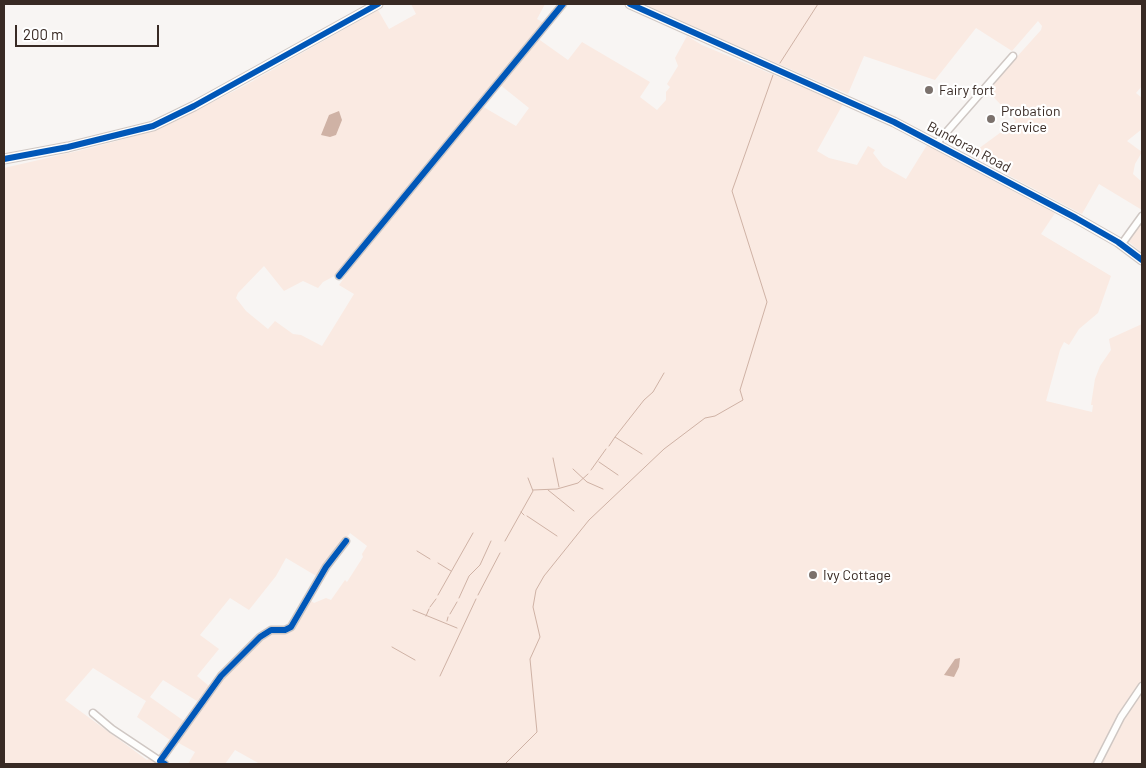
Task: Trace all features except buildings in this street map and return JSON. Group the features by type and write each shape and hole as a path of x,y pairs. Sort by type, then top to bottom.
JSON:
{"highway":[{"path":"4,159 68,147 153,126 194,106 378,4"},
{"name":"Bundoran Road","path":"630,4 891,121 1076,218 1121,244 1142,260"}],"street":[{"path":"339,276 563,4"},
{"path":"936,144 1013,56"},
{"path":"1121,244 1142,216"},
{"path":"93,713 112,729 162,762 204,697 238,657 260,636 271,630 285,630 291,627 326,567 346,541"},
{"path":"1097,764 1121,717 1142,686"}],"shaded area":[{"path":"411,4 545,4 537,19 544,23 338,274 323,282 318,288 303,281 284,291 264,266 238,293 236,298 246,311 268,329 275,321 293,334 301,335 322,346 354,294 339,285 480,105 516,126 529,108 499,84 537,38 568,60 582,42 650,82 640,97 657,110 666,100 666,92 670,87 667,84 678,66 675,58 687,36 702,45 843,104 817,151 829,158 857,165 868,146 875,150 873,153 883,166 906,179 927,145 1055,213 1041,234 1111,276 1098,313 1079,329 1069,345 1064,342 1046,401 1092,412 1093,405 1091,405 1095,379 1100,366 1111,350 1109,339 1142,324 1142,682 1119,716 1094,764 260,764 235,750 225,764 188,764 195,752 175,741 223,676 270,633 289,631 310,600 314,603 326,598 331,600 345,580 347,582 363,557 362,554 367,546 350,533 318,577 286,558 276,576 249,610 230,598 200,635 219,649 197,676 209,686 197,701 163,680 150,697 184,721 170,740 137,717 146,701 93,668 65,700 147,760 150,758 159,764 4,764 4,168 95,147 159,129 244,86 378,10 389,29 416,14"},
{"path":"640,4 1142,4 1142,86 1136,93 1142,98 1142,129 1127,141 1142,152 1135,164 1133,174 1142,182 1142,210 1099,184 1082,214 970,155 1016,121 987,90 1041,30 1042,26 1038,21 1012,51 976,28 935,80 864,56 848,94"},
{"path":"339,111 342,120 336,135 330,137 321,135 329,115"},
{"path":"1142,221 1142,253 1127,240"},
{"path":"960,658 959,667 954,677 944,675 955,659"},
{"path":"1142,692 1142,764 1100,764 1121,723"}],"waterway":[{"path":"780,63 818,4"},
{"path":"505,764 537,732 530,659 540,637 533,607 536,590 544,576 589,520 664,449 705,418 715,416 743,400 740,390 767,302 732,191 773,75"},
{"path":"615,437 644,400 653,392 664,373"},
{"path":"609,446 615,437 642,454"},
{"path":"591,470 606,449"},
{"path":"553,458 559,487"},
{"path":"599,462 618,475"},
{"path":"573,469 587,482 603,489"},
{"path":"533,490 557,489 578,483 588,474"},
{"path":"505,541 533,491 528,478"},
{"path":"548,490 574,511"},
{"path":"521,512 524,515"},
{"path":"527,516 557,536"},
{"path":"438,595 473,533"},
{"path":"459,598 469,576 480,565 491,541"},
{"path":"417,551 430,559"},
{"path":"478,595 500,553"},
{"path":"438,563 451,571"},
{"path":"430,607 436,599"},
{"path":"440,676 476,599"},
{"path":"450,614 457,602"},
{"path":"426,616 429,609"},
{"path":"413,610 457,628"},
{"path":"447,621 448,617"},
{"path":"392,647 415,660"}],"cycle path":[{"path":"4,159 68,147 153,126 194,106 378,4"},
{"path":"339,276 563,4"},
{"path":"630,4 894,122 1076,218 1118,242 1142,260"},
{"path":"165,764 160,761 221,676 260,637 271,630 285,630 291,627 326,567 346,541"}],"place":[{"name":"Fairy fort","path":"929,90"},
{"name":"Probation Service","path":"991,119"},
{"name":"Ivy Cottage","path":"813,575"}]}
